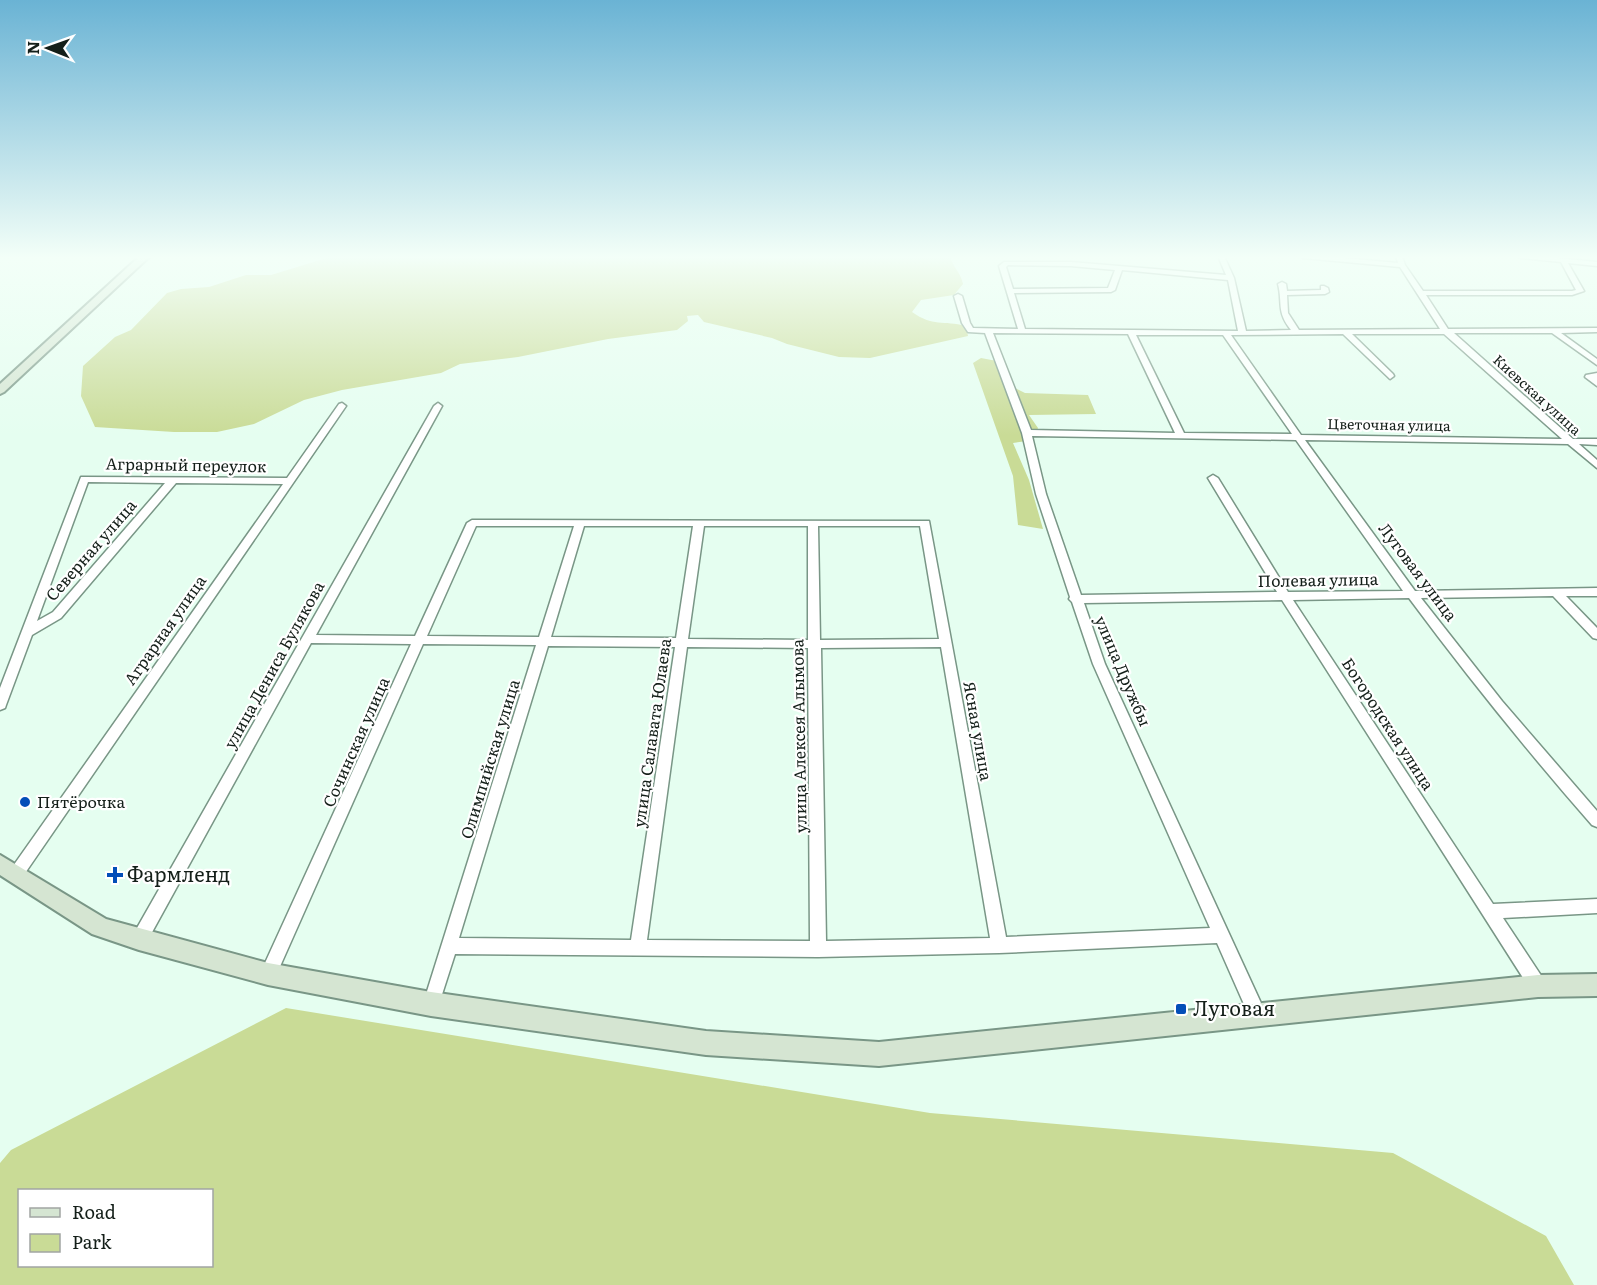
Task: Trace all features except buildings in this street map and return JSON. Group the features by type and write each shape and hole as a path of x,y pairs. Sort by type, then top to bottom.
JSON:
{"main road":[{"path":"0,390 80,316"},
{"path":"8,869 100,927 139,940 268,974 431,1004 706,1043 879,1054 1538,986 1597,985"}],"street":[{"path":"964,316 971,330 988,331 1225,333 1597,330"},
{"path":"1017,316 1022,331"},
{"path":"1239,316 1242,332"},
{"path":"1287,316 1296,331"},
{"name":"Киевская улица","path":"1436,316 1445,330 1597,465"},
{"path":"1554,330 1597,363"},
{"name":"улица Дружбы","path":"988,331 1027,433 1041,494 1099,664 1257,1014"},
{"path":"1344,331 1390,376"},
{"path":"1131,333 1181,435"},
{"name":"Луговая улица","path":"1225,333 1414,595 1538,755 1597,821"},
{"path":"1597,376 1589,376 1597,383"},
{"name":"Аграрная улица","path":"8,869 342,406"},
{"name":"улица Дениса Булякова","path":"139,940 438,406"},
{"name":"Цветочная улица","path":"1027,433 1597,442"},
{"name":"Богородская улица","path":"1213,478 1286,598 1538,986"},
{"name":"Аграрный переулок","path":"26,633 84,479 289,481"},
{"name":"Северная улица","path":"26,633 57,615 173,480"},
{"name":"Сочинская улица","path":"268,974 472,523 580,523"},
{"path":"580,523 813,523"},
{"name":"Олимпийская улица","path":"431,1004 580,523"},
{"name":"улица Салавата Юлаева","path":"638,947 699,523"},
{"name":"Ясная улица","path":"813,523 925,523 999,945"},
{"name":"улица Алексея Алымова","path":"813,523 818,949"},
{"name":"Полевая улица","path":"1075,599 1286,598 1597,592"},
{"path":"1556,593 1597,635"},
{"path":"0,705 26,633"},
{"path":"308,639 814,644 945,643"},
{"path":"1489,911 1597,906"},
{"path":"449,946 818,949 999,945 1222,935"}],"green space":[{"path":"145,316 687,316 688,321 677,330 608,339 518,357 460,364 441,373 342,390 304,400 254,424 217,432 95,427 81,396 83,366 115,337 131,330"},
{"path":"699,316 918,316 926,320 966,326 968,336 870,358 839,357 704,322"},
{"path":"981,358 1002,362 1013,387 1025,393 1088,395 1096,414 1029,415 1038,428 1033,440 1013,443 1029,480 1043,529 1018,525 1013,476 973,363"},
{"path":"286,1008 930,1113 1393,1153 1546,1236 1574,1285 0,1285 0,1163 11,1150"}],"place":[{"name":"Пятёрочка","path":"25,802"},
{"name":"Фармленд","path":"115,875"},
{"name":"Луговая","path":"1181,1009"}]}
